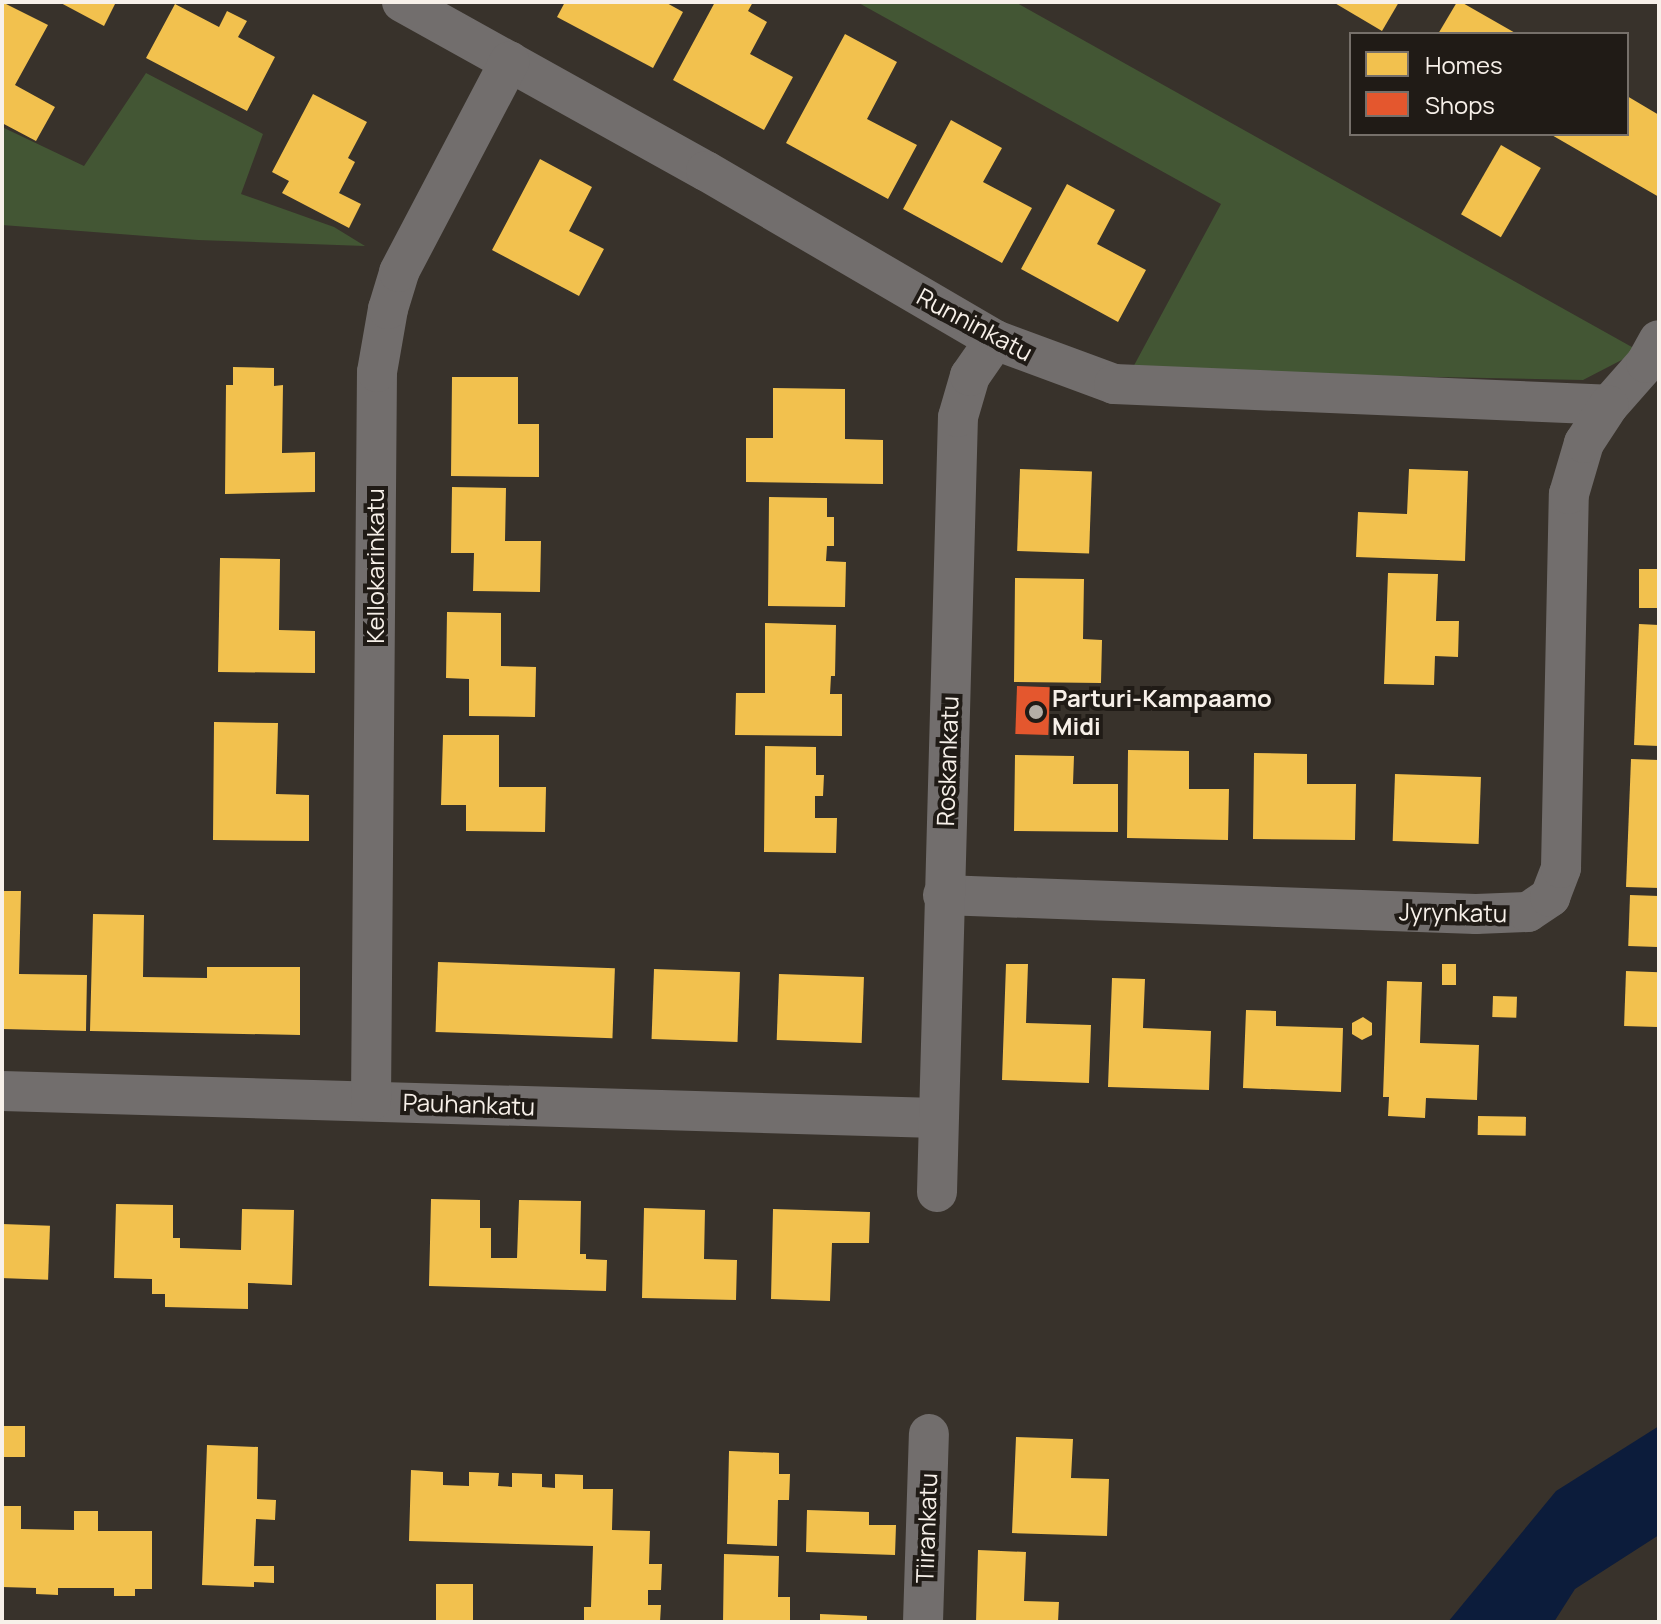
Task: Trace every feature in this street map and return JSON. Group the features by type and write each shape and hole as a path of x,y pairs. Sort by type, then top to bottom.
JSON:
{"street":[{"name":"Runninkatu","path":"402,2 995,340 1114,384 1609,405"},
{"name":"Kellokarinkatu","path":"371,1101 377,372 388,309 399,272 510,61"},
{"name":"Roskankatu","path":"937,1192 958,417 970,376 995,340"},
{"path":"1609,405 1653,352"},
{"name":"Jyrynkatu","path":"943,895 1476,914 1528,912 1550,897 1561,868 1569,494 1584,443 1609,405"},
{"name":"Pauhankatu","path":"2,1091 937,1118"},
{"name":"Tiirankatu","path":"923,1622 929,1434"}],"green space":[{"path":"857,2 1015,2 1639,351 1583,380 1131,371 1221,204"},
{"path":"146,73 263,134 241,194 334,227 365,246 198,240 2,225 2,127 84,166"}],"water":[{"path":"1659,1426 1659,1535 1575,1589 1554,1622 1448,1622 1556,1491"}],"building: Homes":[{"path":"2,2 48,25 15,85 55,107 36,141 2,123"},
{"path":"59,2 116,2 104,26"},
{"path":"565,2 665,2 683,12 653,68 557,17"},
{"path":"715,2 753,2 748,11 767,22 750,54 793,77 764,130 673,80"},
{"path":"1333,2 1399,2 1382,31"},
{"path":"1457,2 1461,2 1514,32 1439,32"},
{"path":"175,4 219,27 227,11 247,21 238,37 275,57 247,111 146,58"},
{"path":"845,34 897,62 867,119 917,145 888,199 786,143"},
{"path":"313,94 367,122 348,158 355,162 339,193 361,204 349,228 282,193 289,181 272,172"},
{"path":"1629,97 1659,115 1659,197 1553,136 1629,136"},
{"path":"951,120 1002,148 983,182 1032,208 1002,263 903,209"},
{"path":"1501,145 1541,168 1501,237 1461,214"},
{"path":"540,159 592,187 569,231 604,249 579,296 492,250"},
{"path":"1067,184 1115,210 1097,244 1146,270 1118,322 1021,269"},
{"path":"233,367 274,368 274,386 283,385 282,453 315,452 315,492 225,494 226,385 233,385"},
{"path":"452,377 518,377 518,424 539,424 539,477 451,476"},
{"path":"773,388 845,389 845,439 883,440 883,484 746,482 746,438 773,438"},
{"path":"1020,469 1092,472 1089,553 1017,551"},
{"path":"1409,469 1468,471 1465,561 1356,557 1358,512 1407,514"},
{"path":"452,487 506,488 505,541 541,541 540,592 473,591 474,553 451,553"},
{"path":"769,497 827,498 827,517 834,517 834,546 827,546 826,561 846,562 845,607 768,606"},
{"path":"220,558 280,559 279,630 315,631 315,673 218,672"},
{"path":"1639,569 1659,569 1659,608 1639,608"},
{"path":"1388,573 1438,574 1436,621 1459,621 1458,657 1435,656 1434,685 1384,684"},
{"path":"1015,578 1084,579 1083,639 1102,640 1101,683 1014,682"},
{"path":"447,612 501,613 501,666 536,667 535,717 469,716 469,679 446,678"},
{"path":"765,623 836,625 835,676 831,676 830,694 842,694 842,736 735,735 736,693 765,693"},
{"path":"1639,624 1659,625 1659,746 1634,745"},
{"path":"214,722 278,723 276,794 309,795 309,841 213,840"},
{"path":"443,735 499,735 499,787 546,787 545,832 466,831 466,805 441,805"},
{"path":"765,746 816,747 816,775 824,775 823,796 815,796 815,818 837,818 836,853 764,852"},
{"path":"1128,750 1189,751 1189,789 1229,789 1228,840 1127,838"},
{"path":"1254,753 1307,754 1307,784 1356,784 1355,840 1253,839"},
{"path":"1015,755 1074,756 1073,784 1118,784 1118,832 1014,831"},
{"path":"1631,759 1659,760 1659,888 1626,887"},
{"path":"1395,774 1481,777 1479,844 1393,841"},
{"path":"2,891 21,891 19,974 87,975 86,1031 2,1029"},
{"path":"1630,895 1659,896 1657,947 1628,946"},
{"path":"93,914 144,915 143,977 207,978 207,967 300,967 300,1035 90,1031"},
{"path":"438,962 615,968 612,1038 436,1032"},
{"path":"1006,964 1028,964 1026,1023 1091,1025 1089,1083 1002,1080"},
{"path":"1442,964 1456,964 1456,985 1442,985"},
{"path":"654,969 740,972 738,1042 652,1039"},
{"path":"1626,971 1659,972 1657,1027 1624,1026"},
{"path":"779,974 864,977 862,1043 777,1040"},
{"path":"1112,978 1145,979 1143,1028 1211,1031 1209,1090 1108,1087"},
{"path":"1387,981 1422,982 1420,1043 1479,1045 1477,1100 1426,1098 1425,1118 1388,1116 1389,1097 1383,1097"},
{"path":"1493,996 1517,997 1516,1018 1492,1017"},
{"path":"1246,1010 1276,1011 1276,1026 1343,1028 1341,1092 1243,1088"},
{"path":"1363,1017 1372,1023 1372,1035 1362,1040 1352,1034 1352,1023"},
{"path":"1478,1116 1526,1117 1526,1136 1478,1135"},
{"path":"431,1199 480,1200 480,1228 491,1228 491,1258 517,1258 519,1200 581,1201 580,1254 586,1254 586,1259 607,1260 606,1291 429,1286"},
{"path":"116,1204 173,1205 173,1238 180,1238 180,1248 241,1250 242,1209 294,1210 292,1285 248,1283 248,1309 165,1307 165,1294 152,1294 152,1279 114,1278"},
{"path":"644,1208 705,1210 704,1259 737,1260 736,1300 642,1298"},
{"path":"773,1209 870,1212 869,1243 832,1243 830,1301 771,1299"},
{"path":"2,1224 50,1226 48,1280 2,1278"},
{"path":"2,1426 25,1426 25,1457 2,1457"},
{"path":"1016,1437 1073,1439 1071,1478 1109,1479 1107,1536 1012,1533"},
{"path":"207,1445 258,1447 257,1499 276,1500 275,1520 256,1519 254,1566 274,1566 274,1583 254,1582 254,1587 202,1585"},
{"path":"729,1451 779,1453 779,1474 790,1474 789,1500 778,1500 777,1546 727,1544"},
{"path":"411,1470 443,1472 443,1485 469,1486 469,1472 499,1473 498,1486 512,1487 512,1473 542,1474 542,1487 555,1488 555,1474 583,1475 583,1489 613,1489 612,1530 650,1531 649,1564 662,1564 661,1590 648,1590 648,1605 661,1605 660,1622 584,1622 584,1607 591,1607 593,1546 409,1541"},
{"path":"2,1506 21,1506 21,1529 74,1530 74,1511 98,1511 98,1531 152,1531 152,1589 135,1589 135,1596 114,1596 114,1588 58,1588 58,1595 36,1594 36,1588 2,1587"},
{"path":"807,1510 869,1512 869,1525 896,1525 895,1555 806,1552"},
{"path":"978,1550 1026,1552 1024,1601 1059,1602 1058,1622 976,1622"},
{"path":"724,1554 779,1556 778,1597 790,1597 790,1622 723,1622"},
{"path":"436,1584 473,1584 473,1622 436,1622"},
{"path":"820,1614 867,1616 867,1622 820,1622"}],"building: Shops":[{"path":"1017,686 1050,687 1048,735 1015,734"}],"place":[{"name":"Parturi-Kampaamo Midi","path":"1036,712"}]}
